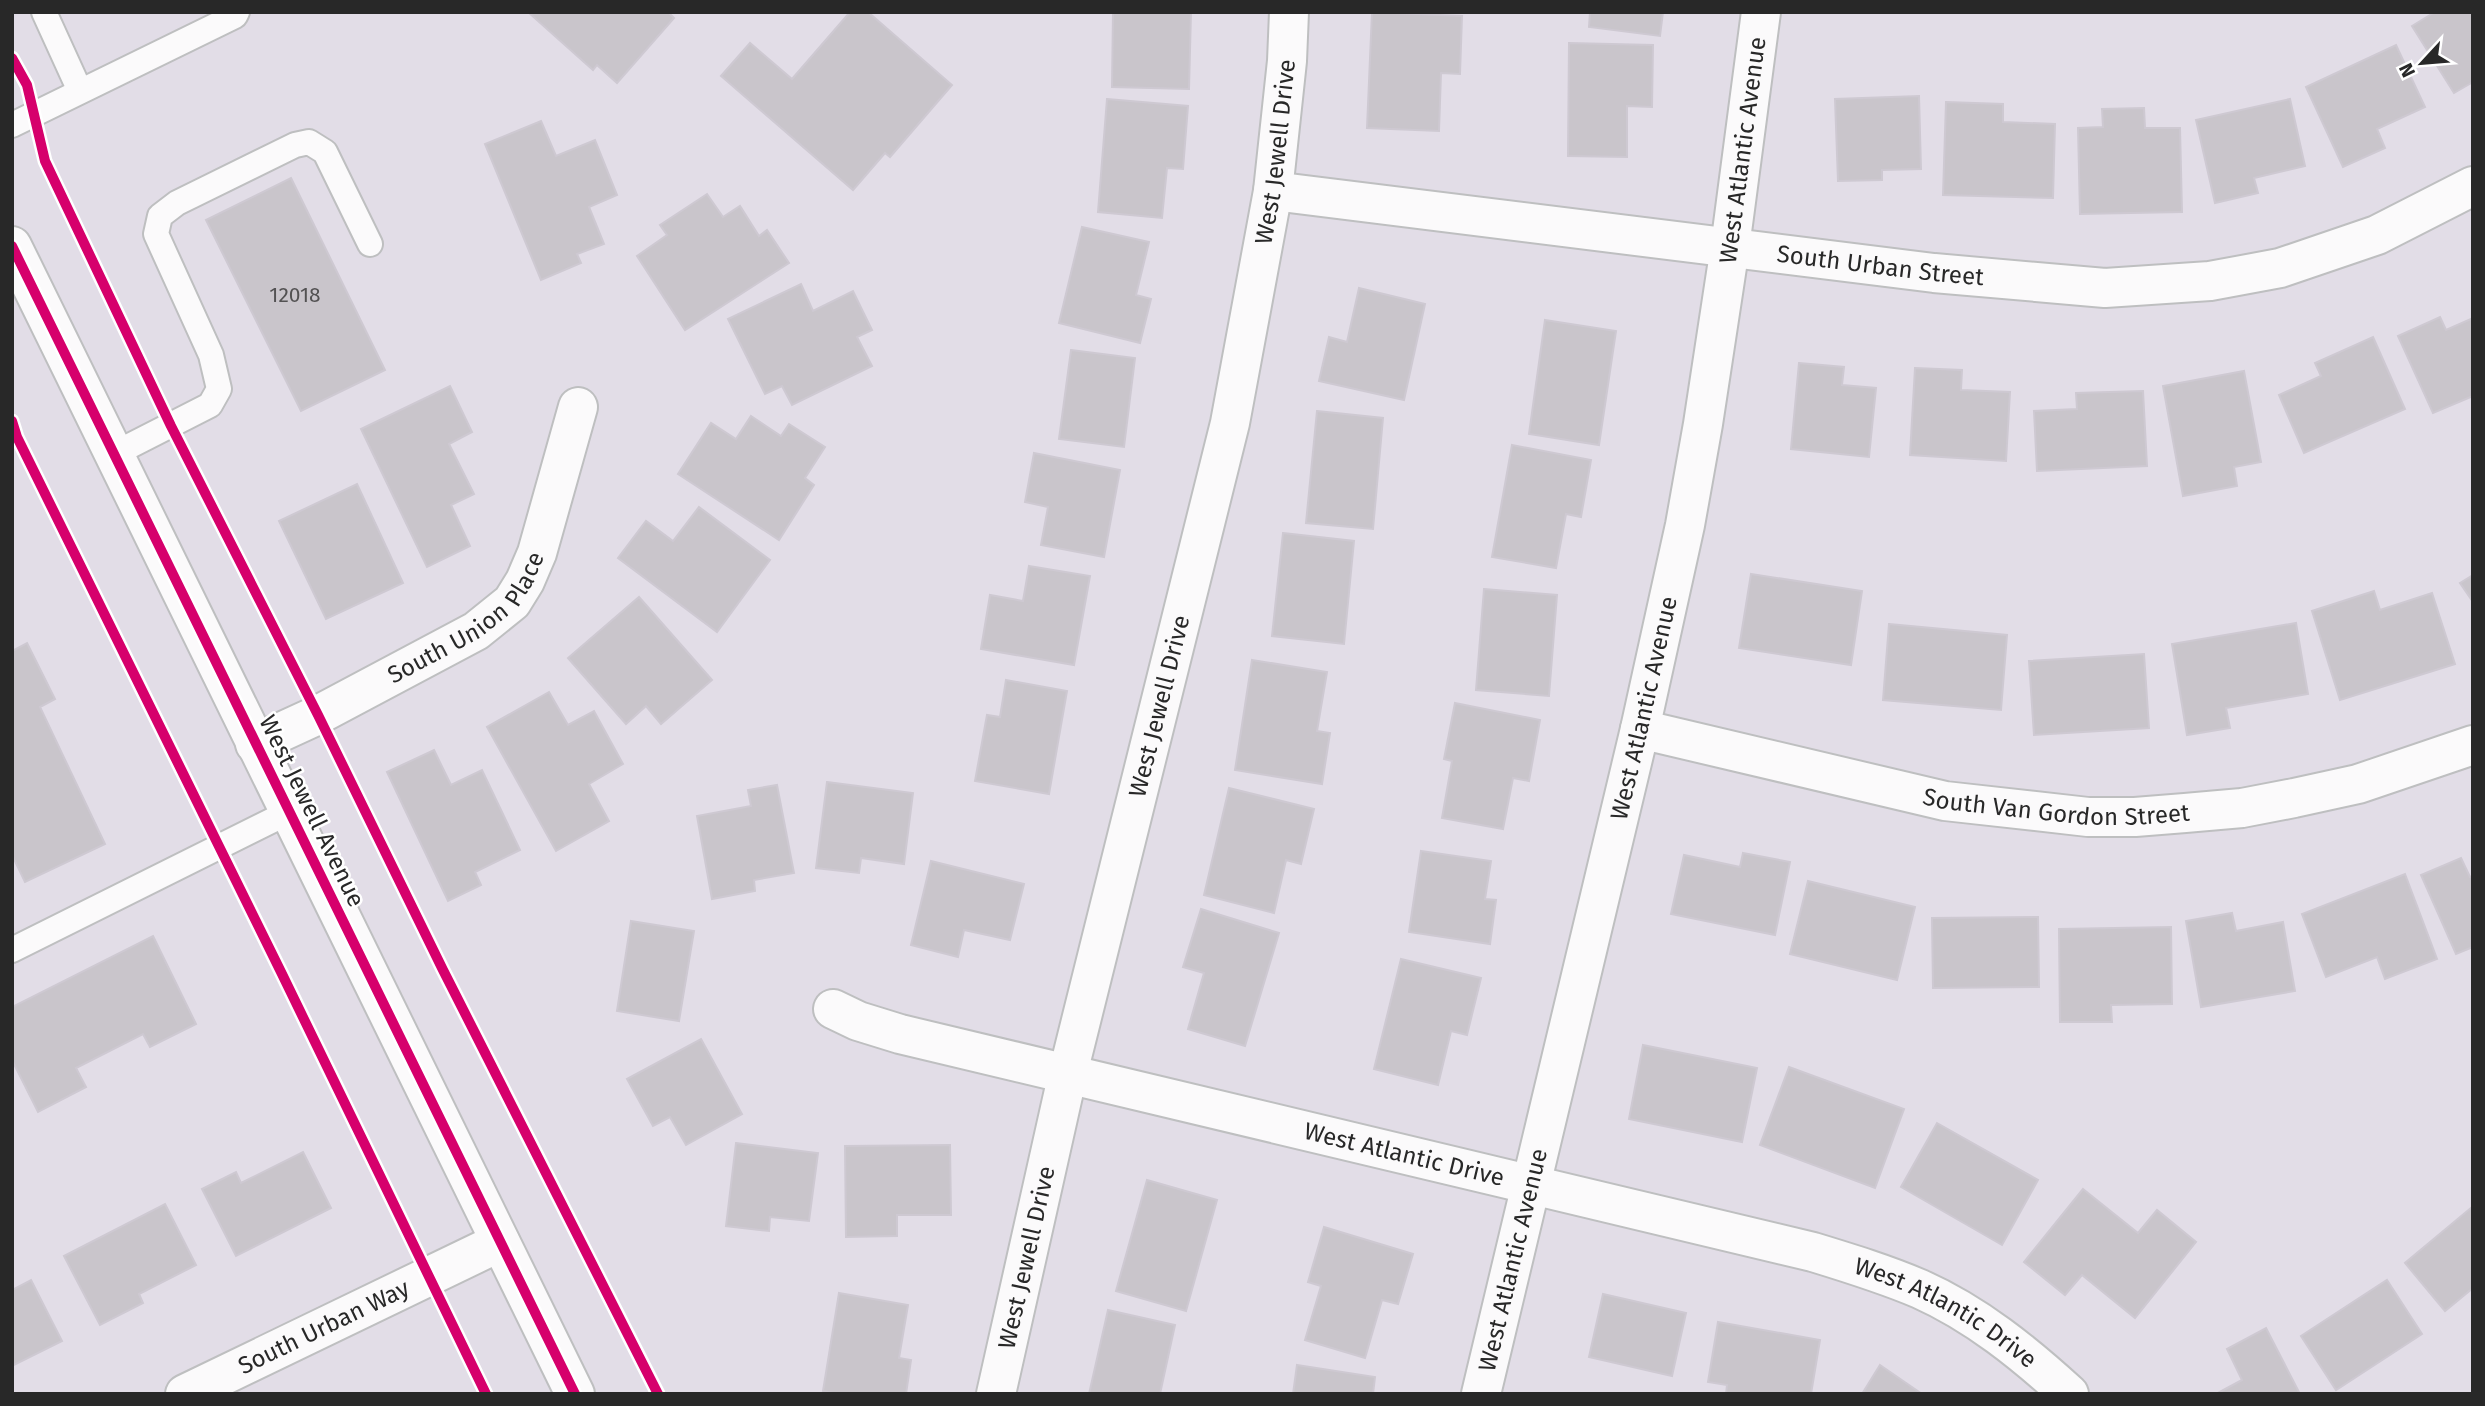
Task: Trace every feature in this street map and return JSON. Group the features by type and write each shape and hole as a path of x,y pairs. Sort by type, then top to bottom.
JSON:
{"street":[{"name":"West Jewell Drive","path":"996,1394 1068,1073 1230,423 1273,191 1287,61 1289,12"},
{"name":"West Atlantic Avenue","path":"1481,1394 1640,729 1692,487 1730,247 1761,12"},
{"name":"South Urban Street","path":"1273,191 2019,282 2105,288 2150,287 2244,276 2377,236 2473,186"},
{"name":"West Jewell Avenue","path":"12,246 575,1394"},
{"name":"South Union Place","path":"255,744 318,715 476,631 512,602 526,581 537,553 578,407"},
{"name":"South Van Gordon Street","path":"1640,729 1945,801 2088,817 2136,817 2242,808 2358,784 2473,745"},
{"name":"West Atlantic Drive","path":"833,1009 858,1021 900,1034 1813,1252 1923,1291 1993,1331 2069,1394"},
{"name":"South Urban Way","path":"185,1394 500,1242"}],"lane":[{"path":"44,12 80,91"},
{"path":"12,125 234,16 237,12"},
{"path":"114,454 210,405 219,389 211,355 156,234 160,216 177,203 295,145 309,142 325,152 370,244"},
{"path":"12,950 289,812"}],"building":[{"path":"528,12 668,12 674,18 617,83 597,65 593,70"},
{"path":"850,12 868,12 952,85 890,157 885,153 853,190 721,76 750,43 792,79"},
{"path":"1113,12 1191,12 1189,89 1112,87"},
{"path":"1372,12 1462,16 1460,74 1441,73 1439,131 1367,128"},
{"path":"1590,12 1663,12 1660,36 1589,27"},
{"path":"2435,12 2473,12 2473,82 2454,93 2412,26"},
{"path":"1569,43 1653,45 1652,107 1627,106 1627,157 1568,156"},
{"path":"2396,45 2425,107 2377,129 2385,148 2343,167 2306,87"},
{"path":"1919,96 1921,169 1882,170 1882,180 1838,181 1835,99"},
{"path":"1107,99 1188,106 1183,169 1167,168 1162,218 1098,212"},
{"path":"2290,99 2305,166 2254,178 2258,193 2215,203 2196,120"},
{"path":"1946,102 2003,104 2003,122 2055,124 2053,198 1943,195"},
{"path":"2144,108 2145,128 2180,128 2182,212 2080,214 2078,128 2103,127 2102,109"},
{"path":"541,121 556,156 595,140 617,195 589,207 604,244 577,254 581,263 541,280 485,144"},
{"path":"291,178 385,370 301,411 206,220"},
{"path":"707,194 723,217 740,206 759,236 767,230 789,263 685,330 637,256 667,235 660,225"},
{"path":"1082,227 1149,242 1136,295 1151,299 1140,343 1059,323"},
{"path":"801,284 813,311 853,291 872,330 857,337 872,366 792,405 782,386 765,394 728,319"},
{"path":"1359,288 1425,304 1404,400 1319,381 1329,337 1347,342"},
{"path":"2440,317 2446,330 2473,318 2473,396 2433,413 2398,336"},
{"path":"1545,320 1616,331 1599,445 1529,434"},
{"path":"2373,337 2405,409 2304,453 2279,395 2321,376 2315,363"},
{"path":"1071,350 1135,358 1124,447 1059,439"},
{"path":"1799,363 1844,367 1842,385 1876,388 1869,457 1791,449"},
{"path":"1915,368 1962,370 1961,390 2010,392 2006,461 1910,455"},
{"path":"2244,371 2261,462 2234,467 2237,486 2183,496 2163,386"},
{"path":"450,386 472,432 449,444 474,494 451,505 470,546 427,567 361,429"},
{"path":"2143,391 2147,466 2037,471 2034,411 2077,409 2076,393"},
{"path":"1317,411 1383,418 1373,529 1306,523"},
{"path":"751,416 781,436 789,424 825,447 805,478 814,485 779,540 678,474 711,423 736,439"},
{"path":"1512,445 1591,460 1581,517 1566,514 1556,568 1492,557"},
{"path":"1034,453 1120,470 1104,557 1041,545 1048,507 1025,502"},
{"path":"357,484 403,583 326,619 279,521"},
{"path":"699,507 770,560 717,632 618,558 646,521 673,541"},
{"path":"1283,533 1354,541 1344,644 1272,636"},
{"path":"1029,566 1090,576 1074,665 981,649 990,595 1023,601"},
{"path":"1751,574 1862,591 1851,665 1739,648"},
{"path":"2473,575 2473,602 2460,583"},
{"path":"1484,589 1557,595 1549,696 1476,690"},
{"path":"2374,591 2380,610 2432,593 2455,664 2340,700 2312,611"},
{"path":"639,597 712,680 661,724 646,706 626,724 568,658"},
{"path":"2296,623 2308,694 2226,708 2230,728 2187,735 2172,644"},
{"path":"1889,624 2007,635 2001,710 1883,700"},
{"path":"27,643 55,699 40,707 105,844 25,882 12,855 12,651"},
{"path":"2144,654 2149,728 2034,735 2029,661"},
{"path":"1252,660 1327,672 1317,731 1330,733 1322,784 1235,770"},
{"path":"1006,680 1067,691 1049,794 975,781 987,715 1000,717"},
{"path":"549,692 568,725 594,711 623,764 589,784 609,821 556,851 487,727"},
{"path":"1455,703 1540,720 1529,781 1513,778 1503,829 1442,818 1452,761 1444,759"},
{"path":"434,750 451,785 482,770 520,850 475,872 481,885 448,901 387,772"},
{"path":"827,782 913,793 904,864 861,858 859,873 816,868"},
{"path":"777,785 794,873 754,880 755,891 712,899 697,816 751,806 748,790"},
{"path":"1229,788 1314,809 1301,864 1286,860 1274,913 1204,895"},
{"path":"1421,851 1491,861 1485,899 1496,900 1490,944 1409,932"},
{"path":"1743,853 1790,862 1775,935 1671,914 1684,855 1740,867"},
{"path":"2461,858 2470,877 2473,876 2473,947 2456,954 2421,875"},
{"path":"931,861 1024,884 1010,940 964,930 958,957 911,945"},
{"path":"2405,874 2437,959 2385,979 2377,957 2326,977 2302,914"},
{"path":"1808,881 1915,907 1897,980 1790,954"},
{"path":"1201,909 1279,933 1245,1046 1188,1029 1204,973 1183,967"},
{"path":"2232,913 2236,931 2283,922 2295,991 2201,1007 2186,921"},
{"path":"2038,917 2039,987 1933,988 1932,918"},
{"path":"631,921 694,931 679,1021 617,1011"},
{"path":"2171,927 2172,1004 2111,1005 2112,1022 2060,1022 2059,929"},
{"path":"153,936 196,1024 150,1047 143,1034 76,1068 86,1087 38,1112 12,1060 12,1007"},
{"path":"1401,959 1481,978 1467,1035 1451,1031 1438,1085 1374,1069"},
{"path":"701,1039 742,1114 686,1145 670,1117 653,1126 627,1079"},
{"path":"1643,1045 1757,1068 1742,1142 1629,1119"},
{"path":"1789,1067 1904,1109 1875,1188 1760,1145"},
{"path":"1937,1123 2038,1180 2002,1245 1901,1187"},
{"path":"736,1143 818,1153 809,1221 770,1217 769,1231 726,1226"},
{"path":"950,1145 951,1215 897,1215 897,1236 846,1237 845,1146"},
{"path":"303,1152 331,1208 236,1256 202,1189 236,1172 241,1183"},
{"path":"1147,1180 1217,1200 1186,1311 1116,1291"},
{"path":"2083,1189 2138,1233 2157,1210 2196,1242 2135,1318 2082,1275 2065,1295 2024,1262"},
{"path":"165,1204 196,1265 139,1294 143,1303 100,1325 64,1256"},
{"path":"2472,1207 2473,1288 2445,1311 2405,1263"},
{"path":"1324,1227 1413,1254 1398,1304 1382,1300 1365,1358 1305,1340 1321,1286 1308,1282"},
{"path":"31,1280 62,1341 12,1366 12,1290"},
{"path":"2387,1280 2422,1334 2336,1390 2301,1336"},
{"path":"839,1293 908,1305 899,1358 911,1360 906,1394 838,1394 823,1391"},
{"path":"1603,1294 1686,1313 1672,1376 1589,1357"},
{"path":"1108,1310 1175,1325 1160,1394 1089,1394"},
{"path":"1718,1322 1820,1340 1811,1394 1726,1394 1727,1385 1708,1382"},
{"path":"2266,1328 2300,1394 2216,1394 2242,1380 2227,1349"},
{"path":"1297,1365 1375,1377 1373,1394 1293,1394"},
{"path":"1880,1365 1922,1394 1862,1394"}],"cycle path":[{"path":"12,58 27,85 45,161 171,426 658,1394"},
{"path":"12,246 575,1394"},
{"path":"12,421 17,437 486,1394"}]}
